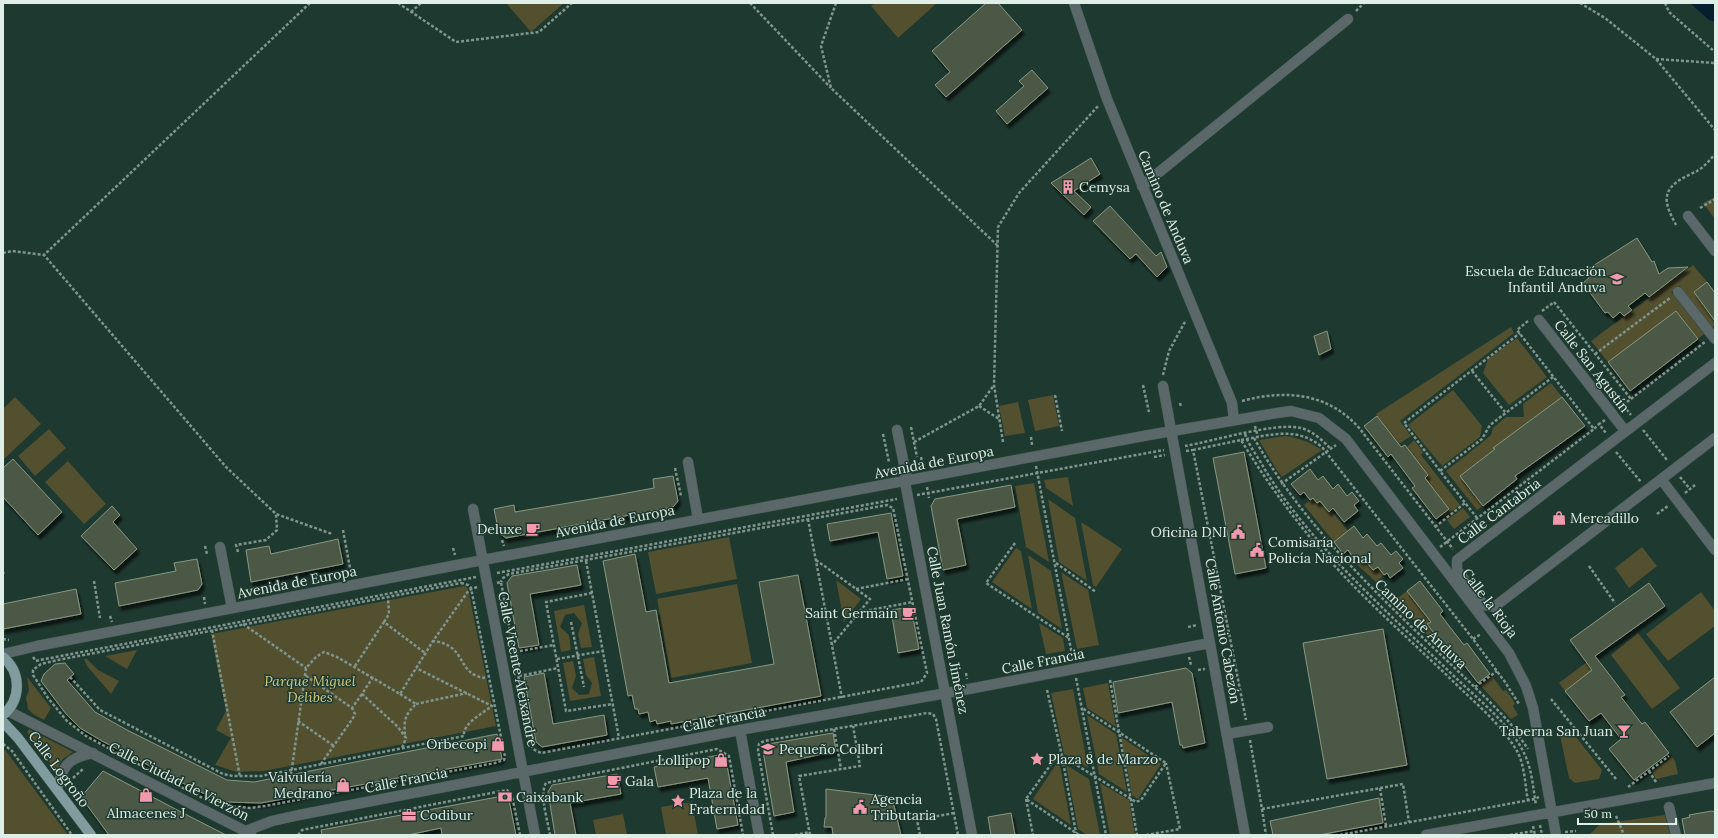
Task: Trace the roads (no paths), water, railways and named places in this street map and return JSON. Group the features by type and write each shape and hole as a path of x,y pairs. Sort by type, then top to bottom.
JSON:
{"main road":[{"path":"3,657 11,666 17,681 16,697 6,713"},
{"name":"Calle Logroño","path":"3,722 18,738 58,789 91,835"}],"street":[{"name":"Camino de Anduva","path":"1074,3 1107,99 1232,403 1234,420"},
{"path":"1142,186 1348,18"},
{"path":"1688,216 1715,251"},
{"path":"1678,292 1714,338"},
{"name":"Calle San Agustín","path":"1539,320 1622,428"},
{"name":"Calle Cantabria","path":"1444,565 1715,358"},
{"name":"Calle Cantabria","path":"1715,363 1457,560 1457,570 1484,605 1494,607 1648,490 1715,444"},
{"name":"Calle Antonio Cabezón","path":"1163,386 1245,835"},
{"name":"Calle la Rioja","path":"1234,420 1291,411 1319,418 1346,439 1434,552 1509,653 1526,686 1533,708 1556,835"},
{"name":"Avenida de Europa","path":"3,654 35,650 232,608 698,519 905,482 1234,420"},
{"name":"Calle Juan Ramón Jiménez","path":"897,430 906,474 905,482 972,835"},
{"name":"Calle Cantabria","path":"1485,620 1664,483 1715,438"},
{"path":"688,462 698,519"},
{"path":"1664,483 1715,550"},
{"name":"Calle Vicente Aleixandre","path":"473,509 535,835"},
{"path":"220,547 232,608"},
{"name":"Calle Francia","path":"249,833 272,821 740,730 946,693 1210,642"},
{"name":"Calle Ciudad de Vierzón","path":"6,713 93,752 249,833"},
{"path":"1226,734 1268,727"},
{"path":"740,730 759,835"},
{"name":"Calle Ciudad de Vierzón","path":"58,789 61,775 67,764 80,755 93,752"},
{"path":"1426,835 1715,783"},
{"path":"1669,807 1676,835"}],"water":[{"path":"1690,3 1715,3 1715,22 1709,20"}],"place":[{"name":"Cemysa","path":"1068,187"},
{"name":"Escuela de Educación Infantil Anduva","path":"1617,279"},
{"name":"Mercadillo","path":"1559,518"},
{"name":"Deluxe","path":"533,529"},
{"name":"Oficina DNI","path":"1238,532"},
{"name":"Comisaría Policía Nacional","path":"1257,550"},
{"name":"Saint Germain","path":"909,613"},
{"name":"Taberna San Juan","path":"1624,731"},
{"name":"Orbecopi","path":"498,744"},
{"name":"Pequeño Colibrí","path":"768,749"},
{"name":"Plaza 8 de Marzo","path":"1037,759"},
{"name":"Lollipop","path":"721,760"},
{"name":"Gala","path":"614,781"},
{"name":"Valvulería Medrano","path":"343,785"},
{"name":"Almacenes J","path":"146,795"},
{"name":"Caixabank","path":"505,797"},
{"name":"Plaza de la Fraternidad","path":"678,801"},
{"name":"Agencia Tributaria","path":"860,807"},
{"name":"Codibur","path":"409,815"}],"park label":[{"name":"Parque Miguel Delibes","path":"310,690"}]}
